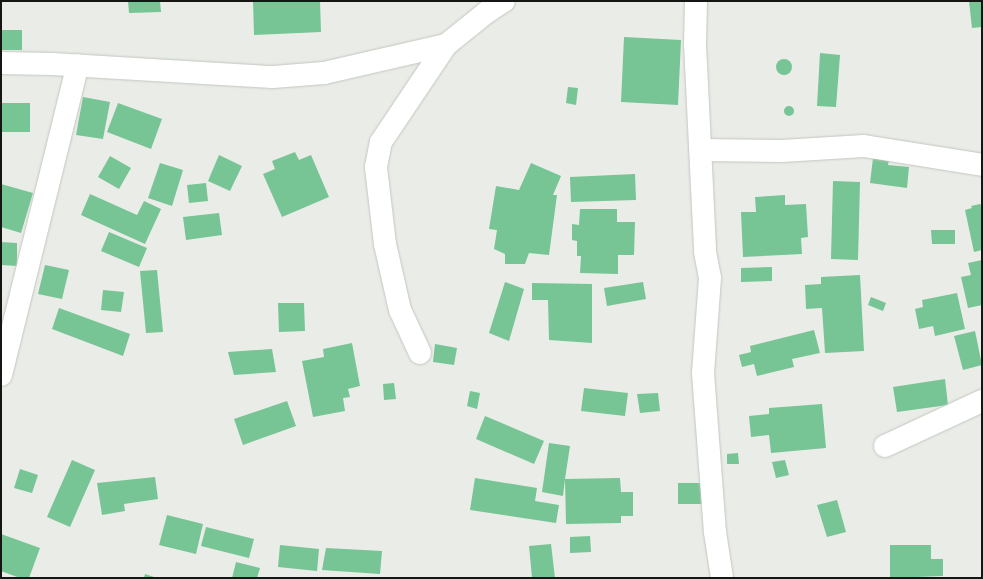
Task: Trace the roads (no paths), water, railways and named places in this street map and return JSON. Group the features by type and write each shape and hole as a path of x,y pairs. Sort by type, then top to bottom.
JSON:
{"street":[{"path":"420,353 400,310 385,244 376,167 381,142 446,45 487,12 504,1"},
{"path":"696,1 695,44 705,252 710,278 703,373 715,532 722,578"},
{"path":"1,63 78,65 274,77 324,73 446,45"},
{"path":"1,375 78,65"},
{"path":"701,150 782,151 864,146 982,165"},
{"path":"885,446 982,400"}]}
